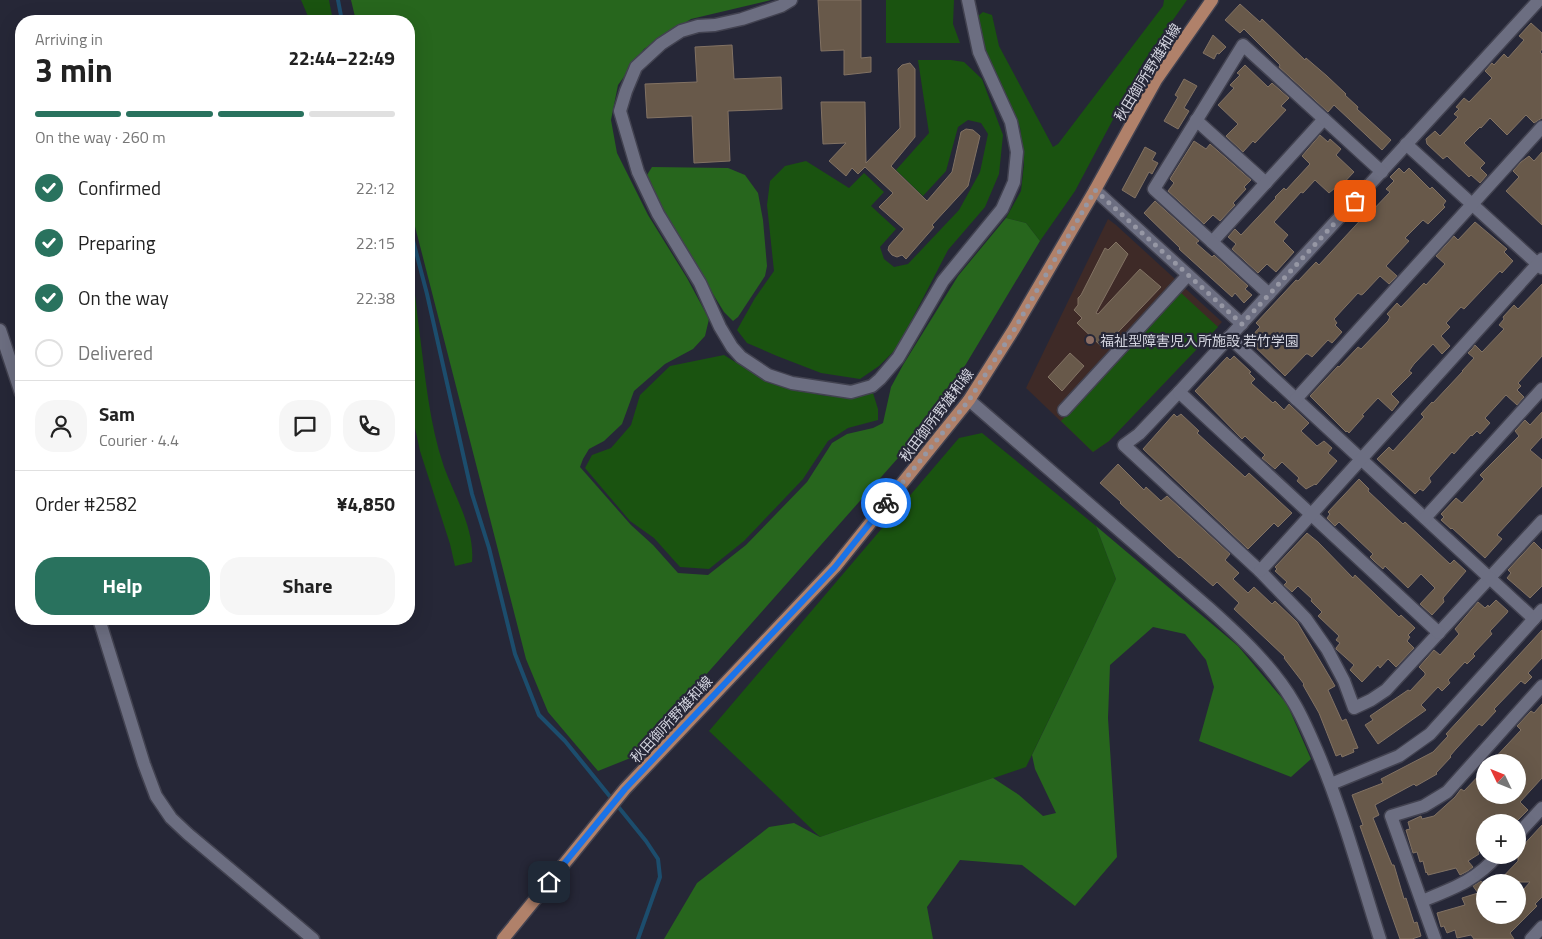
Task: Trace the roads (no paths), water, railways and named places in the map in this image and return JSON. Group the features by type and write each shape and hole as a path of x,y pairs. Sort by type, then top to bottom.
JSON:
{"main road":[{"name":"秋田御所野雄和線","path":"503,939 625,789 835,567 969,400 1014,330 1156,80 1212,0"}],"street":[{"path":"791,0 781,6 742,19 715,25 698,26 681,31 662,44 636,67 620,111 638,172 658,214 700,283 720,327 732,347 741,357 768,375 792,383 850,392 872,386 880,380 898,358 942,281 1002,209 1014,182 1017,152 1011,122 979,52 968,0"},
{"path":"1539,0 1179,392 1139,434 1124,445 1260,571 1315,630 1344,681 1354,708 1372,700 1386,690 1542,521"},
{"path":"1269,294 1154,189 1243,45 1382,172"},
{"path":"1212,242 1324,119"},
{"path":"1196,120 1266,183"},
{"path":"1296,399 1542,127"},
{"path":"1260,571 1361,458 1541,264 1406,144"},
{"path":"1095,190 1242,324"},
{"path":"1064,410 1188,275"},
{"path":"0,330 15,375"},
{"path":"1229,337 1490,578 1538,615 1430,734 1399,756 1331,784"},
{"path":"1179,392 1440,633"},
{"path":"1426,518 1540,396"},
{"path":"969,400 1166,569 1245,642 1273,673 1294,703 1331,784 1380,939"},
{"path":"101,625 144,764 156,796 171,818 188,834 313,939"},
{"path":"1436,939 1391,816 1424,806 1447,792 1541,690"},
{"path":"1526,825 1542,808"},
{"path":"1422,901 1459,886 1485,870 1490,864"},
{"path":"1531,939 1542,927"}],"waterway":[{"path":"338,0 341,15"},
{"path":"415,248 472,494 489,548 515,654 539,715 565,741 646,841 658,859 660,877 638,939"}],"place":[{"name":"福祉型障害児入所施設 若竹学園","path":"1090,340"}]}
